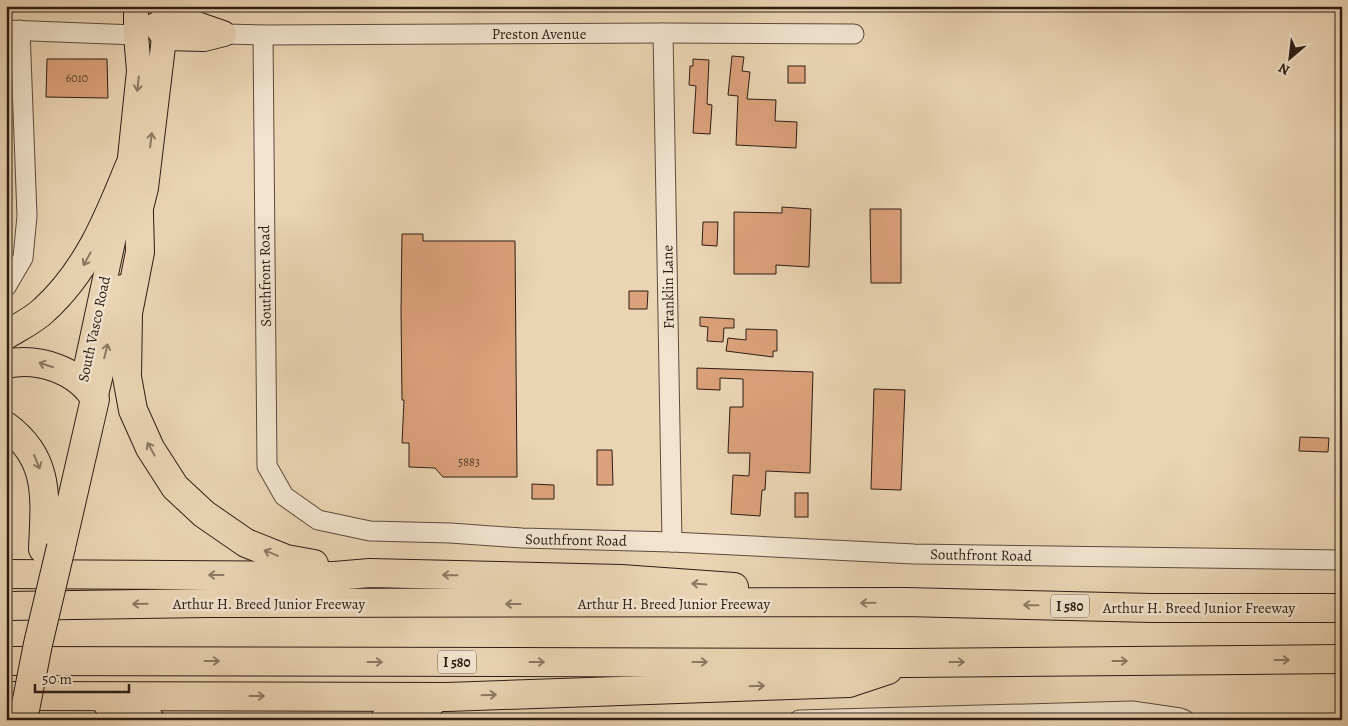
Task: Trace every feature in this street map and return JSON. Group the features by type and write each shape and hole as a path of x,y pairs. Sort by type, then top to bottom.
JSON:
{"highway":[{"path":"6,335 44,311 82,267 104,228 129,167"},
{"path":"139,214 140,252 128,313 127,377 133,410 150,448 175,487 204,514 246,543 286,559 370,573"},
{"path":"6,364 40,363 61,370 89,390"},
{"name":"South Vasco Road","path":"21,651 52,548 89,390"},
{"path":"6,426 20,436 33,454 40,469 52,548"},
{"path":"6,574 334,576 370,573 621,579 748,588 798,604"},
{"name":"Arthur H. Breed Junior Freeway","path":"6,606 208,603 798,604 905,602 1152,608 1342,608"},
{"path":"6,709 21,651"},
{"path":"21,651 24,720"},
{"name":"I 580","path":"21,651 908,663 1342,659"},
{"path":"6,696 448,696 849,683 908,663"},
{"path":"86,696 104,704 133,709 150,720"},
{"path":"385,720 448,696"}],"main road":[{"name":"South Vasco Road","path":"89,390 129,167 139,71 136,6"},
{"path":"147,6 146,13 164,38 204,39 224,34"},
{"name":"South Vasco Road","path":"89,390 146,188 164,38 164,6"},
{"path":"168,6 180,18 224,34"},
{"path":"136,35 150,46 160,67"}],"street":[{"path":"6,287 23,258 27,216 13,30 136,35"},
{"name":"Franklin Lane","path":"663,33 672,542"},
{"name":"Preston Avenue","path":"224,34 854,34"},
{"name":"Southfront Road","path":"262,35 267,466 284,496 318,520 370,531 672,542 914,554 1342,560"},
{"path":"799,720 1024,717 1132,711 1185,720"}],"building":[{"path":"732,56 744,57 742,71 750,72 747,99 776,100 775,121 797,122 796,148 736,145 738,96 728,95"},
{"path":"47,59 107,59 108,98 46,97"},
{"path":"693,59 709,60 707,104 712,105 710,134 693,133 696,86 689,85 690,66 693,66"},
{"path":"788,66 805,66 805,83 788,83"},
{"path":"782,207 811,209 809,267 776,265 776,274 734,274 734,212 782,213"},
{"path":"870,209 901,209 901,283 871,283"},
{"path":"703,222 718,222 717,246 702,245"},
{"path":"402,234 423,234 423,241 515,241 517,477 443,477 435,468 409,467 409,443 402,443 404,400 402,400"},
{"path":"629,291 648,291 647,309 629,309"},
{"path":"700,317 734,319 734,328 724,328 723,342 707,341 708,327 700,326"},
{"path":"746,329 777,330 777,351 773,351 773,357 726,351 728,338 746,340"},
{"path":"697,368 813,372 810,473 766,471 765,490 762,490 760,516 731,514 733,475 749,476 750,453 728,453 730,407 743,407 743,379 720,378 720,390 697,389"},
{"path":"874,389 905,390 901,490 871,489"},
{"path":"1300,437 1329,438 1328,452 1299,451"},
{"path":"597,450 612,450 613,485 597,485"},
{"path":"532,484 554,485 554,499 532,499"},
{"path":"795,493 808,493 808,517 795,517"}]}
